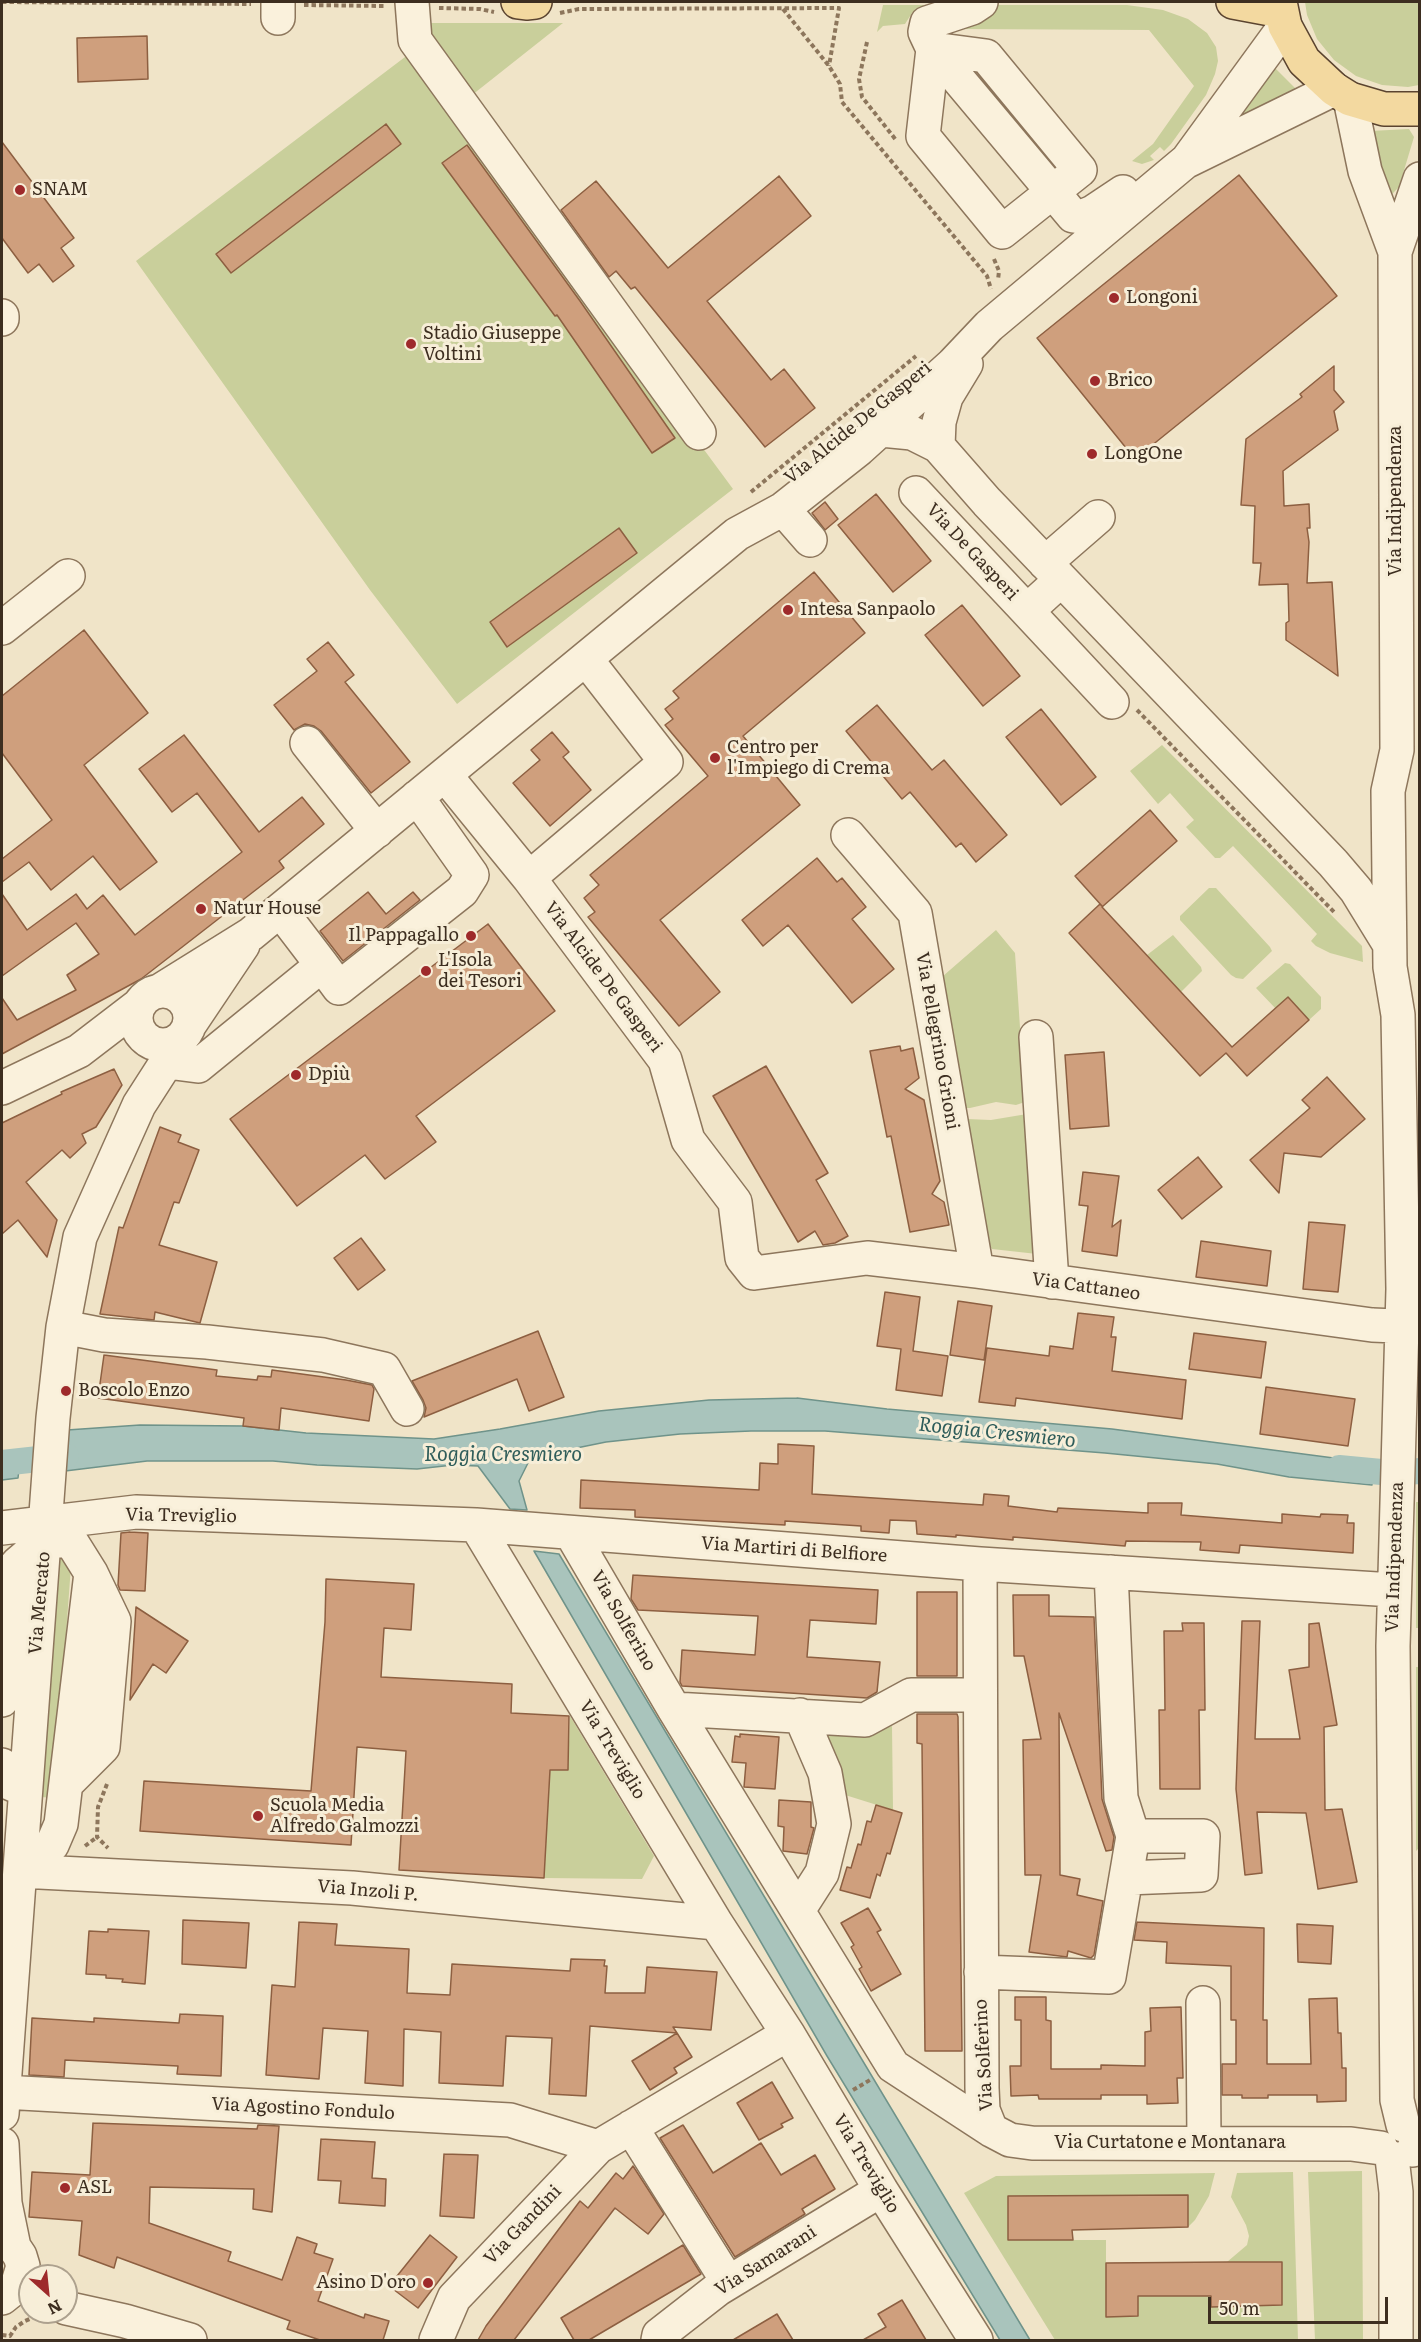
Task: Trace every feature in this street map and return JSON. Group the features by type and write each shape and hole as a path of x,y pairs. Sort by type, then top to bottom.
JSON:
{"main road":[{"path":"518,2 535,2"},
{"path":"1233,2 1282,13 1304,61 1342,94 1384,109 1419,109"}],"street":[{"path":"412,2 415,40 699,433"},
{"path":"981,2 972,8 927,23 925,32 933,49 1073,216 1081,217 1093,212 1122,192 1158,186"},
{"name":"Via Alcide De Gasperi","path":"737,534 766,498 939,357 989,326 1185,162 1282,13"},
{"path":"933,49 923,136 1002,232 1053,191"},
{"name":"Via Alcide De Gasperi","path":"1185,162 1342,94"},
{"name":"Via Indipendenza","path":"1342,94 1365,171 1395,252 1408,671 1388,791 1389,966 1398,1015 1411,1327 1399,1443 1393,1590 1406,1646 1396,2139 1396,2340"},
{"name":"Via Indipendenza","path":"1395,252 1419,179"},
{"path":"938,446 939,422 946,397 989,326"},
{"path":"862,422 912,434 938,446 987,502 1334,863 1356,890 1389,944"},
{"name":"Via Alcide De Gasperi","path":"2,1088 79,1051 150,998 251,934 737,534 783,509 862,422"},
{"name":"Via De Gasperi","path":"916,493 1028,611 1123,704"},
{"path":"783,509 810,540"},
{"name":"Via De Gasperi","path":"1028,611 1053,571 1098,517"},
{"path":"2,628 68,576"},
{"path":"529,878 666,762 586,659"},
{"path":"308,743 377,831"},
{"name":"Via Indipendenza","path":"1396,750 1410,791 1412,968 1398,1015"},
{"name":"Via Alcide De Gasperi","path":"445,775 529,878 665,1060 688,1140 735,1202 741,1258 754,1273"},
{"path":"280,910 339,988 462,891 472,874 417,797"},
{"path":"1334,863 1355,859 1376,850 1388,825"},
{"name":"Via Pellegrino Grioni","path":"848,835 915,913 977,1271"},
{"name":"Via Alcide De Gasperi","path":"180,1041 251,934"},
{"path":"180,1041 198,1066 322,965"},
{"path":"170,991 185,1001 191,1016 180,1041 168,1045 151,1043 145,1038 136,1024 150,998 170,991"},
{"path":"1036,1037 1052,1282"},
{"name":"Via Alcide De Gasperi","path":"79,1051 145,1038"},
{"name":"Via Mercato","path":"139,1106 145,1038"},
{"name":"Via Mercato","path":"2,2103 53,1418 63,1328 80,1237 139,1106 180,1041"},
{"name":"Via Cattaneo","path":"754,1273 867,1258 1360,1323 1411,1327"},
{"path":"63,1328 104,1335 207,1342 323,1355 384,1369 407,1409"},
{"name":"Via Treviglio","path":"46,1519 136,1512 476,1525 716,1923 788,2034 881,2190 976,2340"},
{"path":"2,1528 46,1519"},
{"path":"20,1871 52,1845 61,1824 66,1784 103,1747 114,1621 91,1573 71,1541 46,1519"},
{"path":"2,1700 9,1591 17,1564 46,1519"},
{"name":"Via Martiri di Belfiore","path":"476,1525 980,1564 1393,1590"},
{"name":"Via Solferino","path":"571,1533 674,1709 799,1909 893,2066 991,2130"},
{"name":"Via Solferino","path":"980,1564 983,2110 991,2130"},
{"path":"981,1972 1109,1977 1134,1836 1121,1798 1111,1572"},
{"path":"674,1709 865,1720 911,1695 979,1695"},
{"path":"799,1909 822,1873 834,1824 825,1773 800,1715"},
{"path":"2,1765 9,1783 25,1790"},
{"path":"1127,1878 1201,1875 1203,1836 1134,1836"},
{"name":"Via Inzoli P.","path":"20,1871 352,1888 716,1923"},
{"path":"1203,2003 1204,2143"},
{"name":"Via Gandini","path":"435,2340 454,2298 598,2147 788,2034"},
{"name":"Via Agostino Fondulo","path":"2,2103 510,2120 598,2147"},
{"path":"631,2127 728,2282"},
{"name":"Via Curtatone e Montanara","path":"991,2130 1010,2140 1032,2144 1396,2139"},
{"path":"2,2144 5,2203 18,2270"},
{"name":"Via Samarani","path":"658,2340 659,2336 728,2282 881,2190"},
{"path":"78,2299 125,2321"},
{"path":"78,2305 190,2340"}],"path":[{"path":"455,2 456,9"},
{"path":"829,66 839,8 782,8 829,66 840,84 842,102 987,276 993,292"},
{"path":"1123,704 1338,916"},
{"path":"830,2103 893,2066"},
{"path":"2,2336 10,2336 20,2324"}],"green space":[{"path":"1305,2 1419,2 1419,85 1408,87 1382,85 1356,76 1334,60 1317,39 1307,15"},
{"path":"883,5 950,5 949,7 920,8 912,13 905,24 883,26 877,32"},
{"path":"992,5 1127,5 1163,10 1188,19 1207,33 1216,47 1218,61 1215,74 1206,95 1171,144 1164,151 1160,147 1150,156 1154,160 1142,164 1132,161 1153,144 1194,86 1149,30 958,29"},
{"path":"425,23 563,23 467,99 419,33"},
{"name":"Stadio Giuseppe Voltini","path":"409,54 475,139 733,489 457,704 370,590 136,261"},
{"path":"1266,62 1302,95 1243,115 1238,108"},
{"path":"1409,129 1414,137 1399,187 1392,194 1370,131"},
{"path":"1162,745 1362,946 1363,962 1330,953 1316,946 1311,941 1317,934 1233,846 1220,858 1215,858 1186,827 1194,820 1170,793 1158,804 1130,771"},
{"path":"1209,888 1216,888 1272,951 1243,979 1231,975 1180,920 1180,916"},
{"path":"996,930 1015,953 1025,1102 1016,1105 996,1102 960,1108 935,983"},
{"path":"1173,935 1202,971 1181,992 1147,955"},
{"path":"1285,963 1290,964 1321,997 1321,1009 1309,1020 1289,998 1276,1009 1256,988"},
{"path":"1027,1114 1037,1254 992,1249 989,1244 963,1121 967,1119 991,1120"},
{"path":"1416,1502 1420,1502 1420,1628 1416,1628"},
{"path":"58,1551 71,1566 54,1798 41,1797"},
{"path":"1416,1667 1420,1667 1420,1847 1416,1851"},
{"path":"570,1716 654,1856 642,1879 544,1878 550,1770 568,1770"},
{"path":"892,1726 893,1810 842,1794 826,1739 829,1735"},
{"path":"1362,2171 1363,2340 1315,2340 1308,2172"},
{"path":"1293,2172 1298,2340 1055,2340 964,2193 996,2176 1215,2173 1209,2196 1195,2220 1188,2227 1188,2195 1008,2196 1009,2240 1106,2240 1106,2316 1138,2316 1138,2296 1211,2296 1211,2307 1227,2262 1247,2245 1249,2236 1246,2225 1231,2197 1237,2173"}],"water":[{"name":"Roggia Cresmiero","path":"797,1398 887,1409 1112,1429 1372,1463 1372,1485 1289,1477 1217,1464 825,1431 680,1434 606,1442 542,1455 529,1461 519,1481 527,1510 510,1509 478,1466 453,1465 417,1469 273,1461 147,1461 65,1471 67,1430 140,1425 243,1426 306,1433 434,1439 599,1411 709,1400"},
{"path":"21,1450 18,1478 2,1480 2,1453"},
{"path":"534,1551 559,1554 1030,2340 1000,2340 827,2056"}],"building":[{"path":"147,36 148,79 78,82 77,38"},
{"path":"386,124 401,144 231,273 216,254"},
{"name":"SNAM","path":"2,142 74,238 61,248 74,266 53,282 39,264 28,273 2,238"},
{"path":"467,145 580,301 675,438 652,453 557,315 555,316 442,163"},
{"path":"1239,175 1337,296 1135,459 1037,338"},
{"path":"779,176 811,216 707,301 771,380 784,369 815,408 765,447 635,287 631,289 616,271 609,277 561,210 596,181 668,268"},
{"path":"1334,366 1334,390 1344,402 1334,411 1338,430 1283,471 1284,506 1309,504 1307,583 1332,582 1338,676 1286,640 1286,623 1289,621 1288,584 1259,585 1261,563 1253,563 1255,506 1241,505 1246,439 1302,397 1300,394"},
{"path":"876,494 931,561 893,592 838,525"},
{"path":"825,502 838,519 825,530 812,513"},
{"path":"619,528 637,553 507,647 490,622"},
{"path":"814,572 865,633 743,736 800,805 660,920 720,992 679,1026 588,917 595,912 584,898 599,885 590,875 708,776 665,725 673,719 665,709 679,698 673,691"},
{"path":"962,605 1020,676 983,706 925,635"},
{"path":"84,630 148,713 84,765 157,862 120,890 93,856 51,890 29,862 2,882 2,859 52,820 2,753 2,696"},
{"path":"328,642 354,675 345,682 410,762 371,793 321,731 305,724 294,730 274,705 317,671 307,659"},
{"path":"877,705 932,770 944,760 1007,835 976,862 961,843 956,847 910,792 902,799 846,731"},
{"path":"1041,709 1096,777 1061,805 1006,737"},
{"path":"552,732 569,752 563,757 591,790 550,826 513,783 540,760 531,750"},
{"path":"184,735 259,832 302,797 324,824 279,861 284,868 141,979 2,1054 2,998 17,1020 76,990 67,975 99,954 76,923 2,976 2,894 27,930 76,894 87,909 103,895 135,935 242,852 197,793 172,812 139,769"},
{"path":"1150,810 1177,841 1102,907 1232,1047 1288,997 1309,1020 1247,1076 1226,1053 1200,1076 1069,933 1100,904 1102,906 1075,876"},
{"path":"817,858 837,882 842,878 866,907 852,919 894,969 852,1003 788,925 763,946 742,920"},
{"path":"368,892 386,914 413,892 420,900 343,961 320,931"},
{"path":"488,924 555,1011 416,1116 436,1142 385,1179 365,1155 297,1206 230,1119"},
{"path":"900,1046 901,1051 913,1048 919,1078 905,1089 924,1100 940,1181 932,1194 944,1202 949,1225 910,1232 891,1136 887,1137 870,1051"},
{"path":"1104,1052 1109,1126 1070,1129 1065,1055"},
{"path":"766,1066 828,1173 816,1180 848,1236 835,1243 823,1245 815,1231 798,1242 713,1096"},
{"path":"114,1069 122,1085 96,1127 82,1134 86,1143 70,1158 62,1150 26,1182 57,1220 47,1257 18,1220 2,1234 2,1123 62,1094 61,1092"},
{"path":"1327,1077 1365,1119 1321,1157 1284,1153 1279,1193 1250,1160 1310,1108 1302,1100"},
{"path":"160,1127 181,1135 178,1142 199,1150 179,1203 174,1202 159,1245 217,1262 200,1323 155,1312 154,1320 100,1314 119,1227 123,1228"},
{"path":"1198,1157 1222,1187 1182,1219 1158,1190"},
{"path":"1083,1172 1119,1176 1112,1227 1121,1220 1117,1256 1082,1251 1088,1206 1079,1205"},
{"path":"1309,1222 1345,1225 1338,1292 1303,1289"},
{"path":"361,1238 385,1270 358,1290 334,1258"},
{"path":"1201,1241 1271,1251 1267,1286 1196,1277"},
{"path":"885,1292 920,1297 913,1351 948,1356 942,1396 896,1390 901,1349 877,1346"},
{"path":"958,1301 992,1306 984,1360 950,1355"},
{"path":"1078,1313 1114,1317 1111,1337 1116,1337 1112,1371 1186,1380 1182,1419 1016,1398 1015,1406 979,1402 987,1348 1049,1356 1050,1346 1073,1349"},
{"path":"538,1331 564,1397 529,1411 517,1379 424,1417 426,1408 412,1381"},
{"path":"1194,1333 1266,1342 1261,1378 1189,1369"},
{"path":"104,1355 217,1370 216,1376 257,1380 258,1376 271,1377 272,1370 372,1385 374,1389 369,1421 281,1408 279,1430 243,1426 244,1418 98,1398"},
{"path":"1266,1387 1355,1399 1348,1446 1260,1434"},
{"path":"778,1444 814,1446 812,1494 983,1505 984,1494 1009,1496 1008,1506 1057,1512 1058,1508 1148,1513 1148,1503 1182,1503 1181,1515 1282,1523 1282,1514 1320,1517 1321,1514 1348,1515 1347,1523 1354,1523 1353,1553 1240,1545 1239,1553 1200,1550 1201,1542 1126,1541 1125,1546 1013,1537 1013,1540 956,1535 956,1537 917,1534 916,1521 890,1520 889,1533 861,1531 861,1526 785,1521 785,1525 635,1517 635,1510 580,1508 581,1480 759,1490 760,1463 778,1464"},
{"path":"121,1533 148,1533 145,1591 120,1590 118,1585"},
{"path":"633,1575 878,1590 876,1624 810,1620 807,1657 880,1662 877,1692 867,1698 682,1686 680,1682 682,1650 755,1655 758,1616 638,1610 631,1599"},
{"path":"326,1579 414,1584 411,1630 384,1628 381,1677 512,1684 511,1713 569,1716 568,1770 550,1770 544,1878 399,1870 406,1751 357,1747 351,1845 140,1831 144,1781 311,1791 325,1622"},
{"path":"917,1592 957,1592 957,1676 917,1676"},
{"path":"1013,1595 1049,1595 1049,1616 1094,1617 1102,1799 1114,1837 1112,1850 1106,1851 1059,1713 1060,1875 1080,1879 1077,1895 1103,1901 1094,1955 1091,1958 1068,1951 1067,1957 1029,1952 1041,1875 1025,1875 1023,1740 1041,1739 1024,1656 1014,1656"},
{"path":"136,1607 188,1641 166,1673 153,1664 130,1700"},
{"path":"1242,1621 1260,1621 1255,1739 1300,1739 1289,1670 1309,1667 1309,1624 1319,1623 1337,1725 1324,1727 1325,1810 1342,1809 1357,1882 1318,1889 1306,1813 1257,1812 1262,1873 1245,1875 1236,1789"},
{"path":"1182,1623 1204,1623 1205,1710 1199,1710 1200,1789 1160,1789 1159,1710 1165,1710 1164,1631 1183,1631"},
{"path":"917,1714 957,1714 958,1717 962,2051 925,2051 922,1744 917,1743"},
{"path":"740,1734 779,1737 775,1789 744,1787 746,1763 732,1762 735,1736 740,1737"},
{"path":"779,1800 811,1802 811,1827 814,1828 807,1854 783,1851 784,1827 778,1826"},
{"path":"876,1805 902,1813 890,1854 887,1853 880,1876 877,1874 870,1898 840,1890 847,1867 851,1868 858,1844 861,1845 867,1821 871,1822"},
{"path":"868,1908 881,1930 877,1932 901,1974 871,1991 859,1969 862,1967 851,1947 854,1945 841,1923"},
{"path":"183,1920 249,1923 246,1968 182,1964"},
{"path":"299,1922 337,1924 335,1945 409,1949 407,1993 450,1995 452,1964 570,1971 571,1959 605,1960 604,1966 607,1966 605,1993 645,1993 647,1967 717,1972 711,2030 673,2027 677,2033 590,2026 586,2096 549,2094 552,2038 506,2036 503,2086 439,2083 441,2032 404,2029 403,2086 365,2083 368,2031 323,2028 319,2079 266,2075 272,1985 295,1987"},
{"path":"1137,1922 1264,1928 1263,2020 1267,2020 1267,2064 1311,2064 1309,1999 1337,1998 1342,2068 1346,2068 1346,2101 1317,2102 1317,2095 1268,2095 1268,2098 1242,2098 1242,2095 1222,2095 1222,2064 1236,2064 1236,2020 1231,2020 1231,1966 1166,1963 1167,1942 1134,1940"},
{"path":"1297,1924 1333,1926 1331,1964 1298,1962"},
{"path":"108,1929 149,1931 145,1984 122,1982 123,1979 106,1978 106,1975 86,1974 89,1931 108,1932"},
{"path":"1015,1997 1046,1997 1046,2020 1051,2021 1051,2069 1101,2069 1101,2065 1145,2066 1145,2032 1151,2031 1150,2008 1181,2007 1183,2078 1177,2078 1178,2103 1147,2104 1147,2095 1101,2095 1101,2099 1039,2099 1038,2095 1011,2096 1010,2066 1021,2066 1021,2020 1015,2020"},
{"path":"180,2014 223,2016 221,2076 177,2074 178,2066 65,2060 64,2077 29,2075 32,2018 94,2022 94,2018 179,2023"},
{"path":"677,2033 692,2057 674,2068 677,2073 650,2090 632,2061"},
{"path":"772,2082 793,2118 781,2124 783,2127 759,2140 737,2103"},
{"path":"93,2123 257,2129 258,2125 279,2126 272,2212 253,2209 254,2189 150,2187 149,2223 231,2252 228,2261 282,2280 297,2237 317,2244 314,2253 333,2259 318,2301 364,2318 365,2314 389,2321 383,2340 320,2340 287,2329 290,2321 117,2257 114,2268 79,2255 82,2221 29,2217 32,2172 90,2175"},
{"path":"683,2125 713,2173 761,2143 781,2175 815,2155 835,2189 802,2209 805,2214 735,2257 660,2138"},
{"path":"321,2139 375,2142 372,2178 386,2179 385,2206 339,2203 341,2181 318,2180"},
{"path":"444,2154 478,2155 474,2218 440,2216"},
{"path":"633,2166 664,2214 648,2234 615,2208 514,2340 478,2340 486,2326 580,2201 588,2208 616,2173 623,2179"},
{"path":"1188,2195 1188,2227 1072,2230 1073,2240 1008,2240 1008,2196"},
{"path":"430,2235 457,2257 418,2308 389,2286"},
{"path":"683,2245 701,2274 589,2340 574,2340 561,2318"},
{"path":"1282,2262 1282,2305 1211,2307 1211,2296 1138,2296 1138,2316 1106,2317 1106,2263"},
{"path":"902,2300 926,2340 863,2340 886,2327 878,2314"},
{"path":"777,2314 793,2340 733,2340"}],"waterway":[{"name":"Roggia Cresmiero","path":"2,1463 66,1456"},
{"name":"Roggia Cresmiero","path":"1339,1468 1392,1473 1420,1471"}],"place":[{"name":"SNAM","path":"20,190"},
{"name":"Longoni","path":"1114,298"},
{"name":"Stadio Giuseppe Voltini","path":"411,344"},
{"name":"Brico","path":"1095,381"},
{"name":"LongOne","path":"1092,454"},
{"name":"Intesa Sanpaolo","path":"788,610"},
{"name":"Centro per l'Impiego di Crema","path":"715,758"},
{"name":"Natur House","path":"201,909"},
{"name":"Il Pappagallo","path":"471,936"},
{"name":"L'Isola dei Tesori","path":"426,971"},
{"name":"Dpiù","path":"296,1075"},
{"name":"Boscolo Enzo","path":"66,1391"},
{"name":"Scuola Media Alfredo Galmozzi","path":"258,1816"},
{"name":"ASL","path":"65,2188"},
{"name":"Asino D'oro","path":"428,2283"}]}
